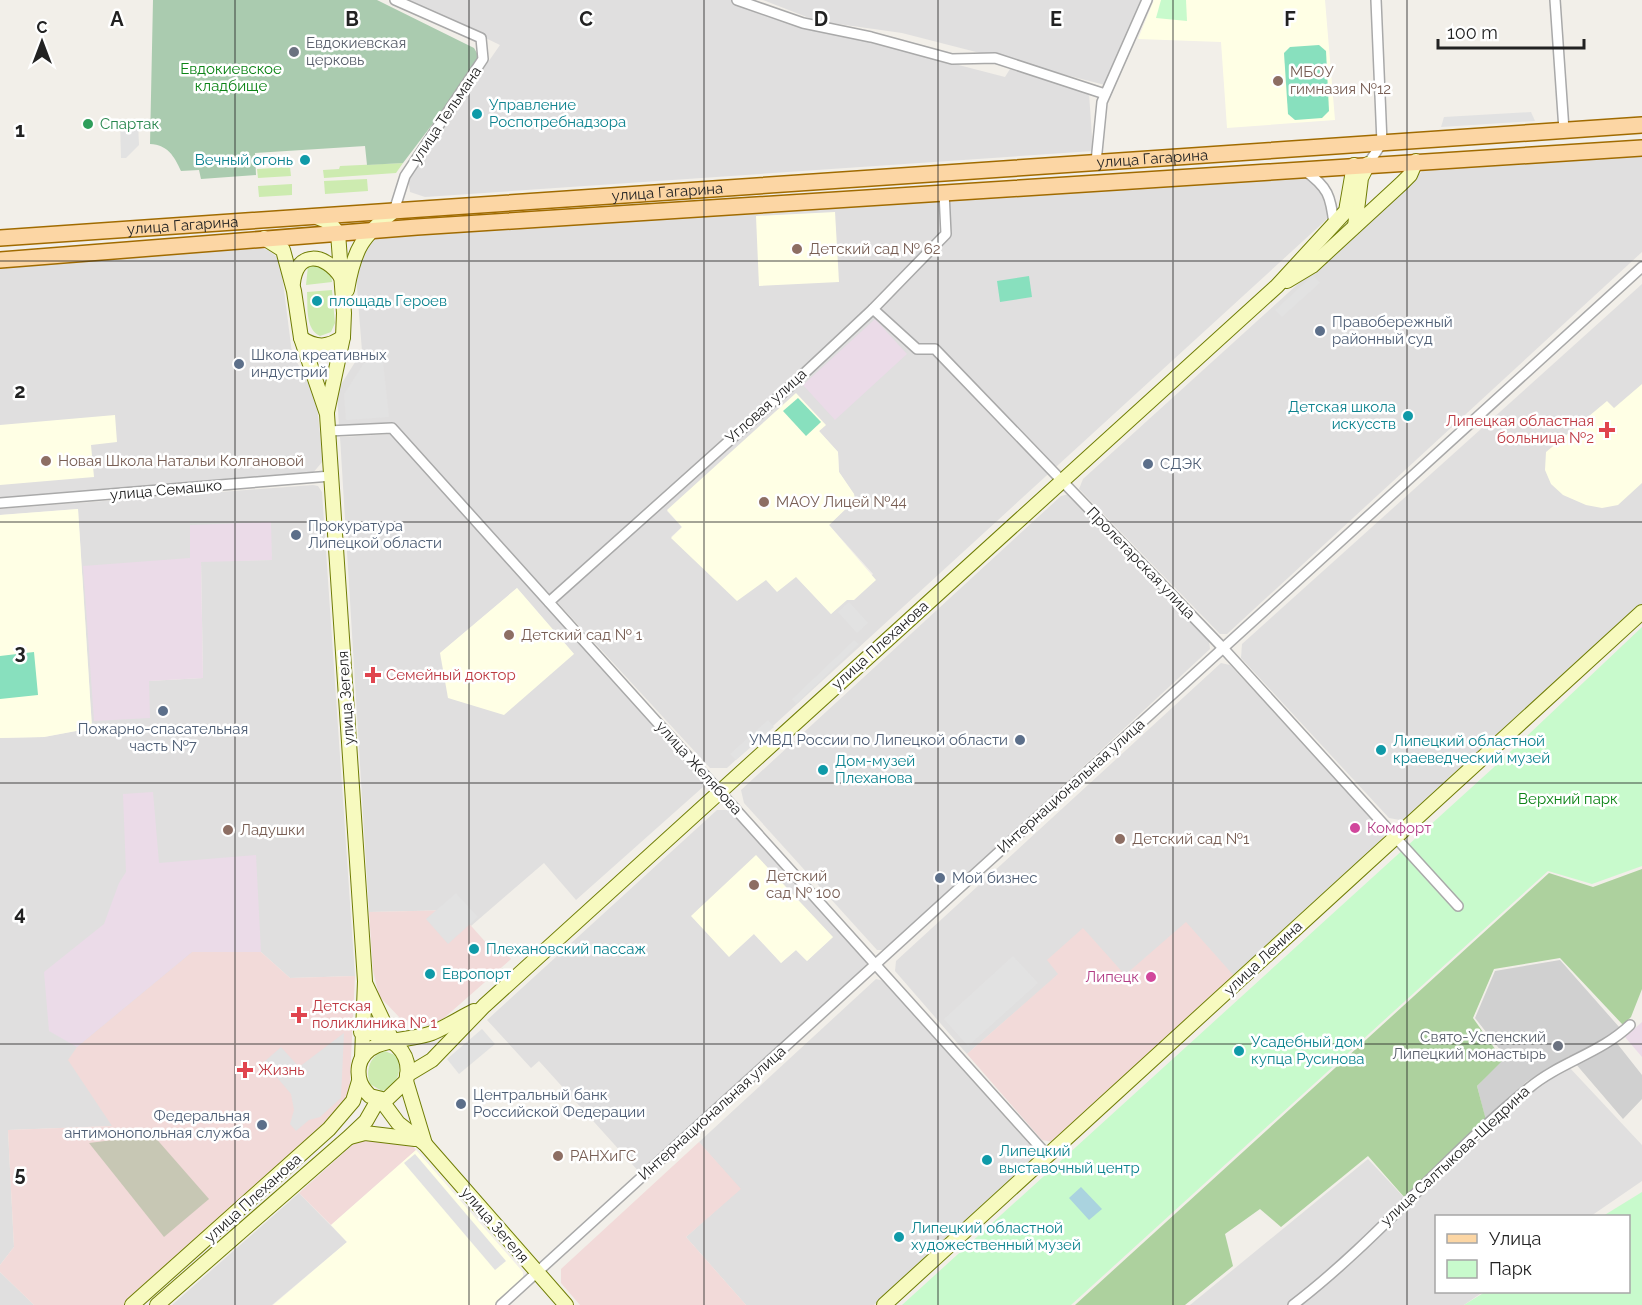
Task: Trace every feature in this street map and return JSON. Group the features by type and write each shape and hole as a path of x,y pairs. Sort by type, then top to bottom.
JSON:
{"main road":[{"name":"улица Гагарина","path":"0,238 1642,125"},
{"path":"1354,226 1361,164 1382,143"},
{"path":"1335,146 1361,164"},
{"name":"улица Гагарина","path":"0,260 338,232 1361,164 1642,148"},
{"name":"улица Плеханова","path":"1277,286 1312,266 1410,175 1416,161"},
{"path":"1087,183 1095,173 1096,162"},
{"name":"улица Плеханова","path":"407,1078 432,1060 484,1005 1277,286 1346,212 1361,164"},
{"path":"327,414 343,338 344,313 352,263 360,242 370,230 394,211"},
{"path":"312,215 329,222 338,232 344,313"},
{"path":"264,238 283,250 292,285 300,338 327,414"},
{"path":"292,285 294,270 305,260 320,258 333,265 341,277"},
{"path":"300,338 310,345 322,346 333,344 343,338"},
{"name":"улица Зегеля","path":"327,414 365,981 361,1032 362,1058"},
{"name":"улица Ленина","path":"885,1305 1642,612"},
{"name":"улица Зегеля","path":"365,981 393,1042"},
{"name":"улица Плеханова","path":"393,1042 434,1032 484,1005"},
{"path":"361,1032 382,1036 393,1042 403,1052 407,1078 390,1098 380,1100 370,1096 359,1081 362,1058 373,1046 393,1042"},
{"name":"улица Зегеля","path":"407,1078 420,1142"},
{"name":"улица Плеханова","path":"132,1305 329,1129 353,1101 359,1081"},
{"name":"улица Плеханова","path":"157,1305 348,1138 366,1121 380,1100"},
{"name":"улица Зегеля","path":"380,1100 566,1305"},
{"path":"348,1138 365,1133 420,1142"}],"street":[{"name":"улица Тельмана","path":"394,211 405,176 483,59 481,38 395,0"},
{"path":"737,0 802,23 871,37 952,59 995,58 1105,94"},
{"path":"1096,162 1105,94 1147,0"},
{"path":"1376,0 1382,143"},
{"path":"1555,0 1564,130"},
{"path":"1302,168 1322,182 1332,201 1334,227"},
{"name":"Угловая улица","path":"549,602 873,309 946,234 944,192"},
{"name":"Интернациональная улица","path":"501,1305 1642,267"},
{"name":"Пролетарская улица","path":"873,309 916,349 934,349 1223,648 1458,906"},
{"name":"улица Желябова","path":"328,431 392,428 1048,1156"},
{"name":"улица Семашко","path":"0,503 331,476"},
{"name":"улица Салтыкова-Щедрина","path":"1293,1305 1318,1286 1441,1166 1531,1086 1607,1045 1630,1025"}],"shaded area":[{"path":"407,0 737,0 831,32 1005,77 1010,69 1089,93 1093,151 425,197 410,192 408,177 500,45"},
{"path":"763,0 1141,0 1105,85 902,33 817,21"},
{"name":"МБОУ гимназия №12","path":"1154,0 1325,0 1335,120 1227,128 1221,42 1138,39"},
{"path":"1531,112 1535,121 1441,127 1444,117"},
{"path":"138,121 139,145 126,158 121,158 120,122"},
{"path":"1642,155 1642,252 1227,634 1220,634 1079,489 1083,479 1428,166"},
{"path":"1307,175 1320,184 1331,210 1326,220 727,768 710,768 393,424 339,428 337,391 362,351 355,263 369,238","holes":["826,425 819,431 838,452 839,472 854,494 855,500 829,525 873,574 831,614 796,576 766,579 671,537 682,527 667,511"]},
{"name":"Детский сад № 62","path":"835,212 839,282 759,286 756,216"},
{"path":"253,246 268,250 280,259 292,353 316,397 323,461 312,474 0,499 0,266"},
{"path":"1313,275 1320,283 1282,317 1275,310"},
{"path":"1642,284 1642,604 1405,821 1389,818 1241,658 1242,644"},
{"path":"875,319 907,354 835,420 803,385"},
{"path":"383,362 389,417 346,420 344,394 364,363"},
{"name":"Липецкая областная больница №2","path":"1642,384 1642,483 1618,505 1602,508 1586,505 1563,495 1551,484 1545,470 1546,452 1607,401 1614,408"},
{"name":"МАОУ Лицей №44","path":"796,393 826,425 819,431 838,452 839,472 854,494 855,500 829,525 876,580 854,600 847,600 831,614 796,577 777,592 766,580 737,601 671,538 682,527 667,510"},
{"name":"Новая Школа Натальи Колгановой","path":"115,415 117,442 91,445 94,477 0,485 0,425"},
{"path":"392,434 703,779 703,787 576,900 544,863 471,926 457,910 369,912 340,437","holes":["517,588 574,654 440,653"]},
{"path":"318,486 322,492 355,976 290,978 261,952 113,1126 8,1130 14,1247 0,1265 0,738 44,737 92,728 78,509 0,515 0,509","holes":["190,558 272,560 201,561 203,678 148,681"]},
{"path":"1069,494 1209,641 1210,649 885,950 877,950 744,803 741,790 1061,496"},
{"path":"78,509 92,728 44,737 0,738 0,515"},
{"path":"271,522 272,560 201,562 203,678 149,681 150,718 94,721 83,566 190,558 190,525"},
{"name":"Детский сад № 1","path":"517,588 574,654 504,715 448,698 440,653"},
{"path":"849,602 868,623 857,633 838,612"},
{"path":"854,640 859,644 796,704 792,699"},
{"path":"1221,663 1230,665 1384,832 1383,843 1235,977 1059,974 967,1054 895,971 896,961"},
{"path":"768,720 774,727 736,760 730,754"},
{"path":"153,792 159,863 256,855 261,952 192,952 77,1047 49,1031 44,972 104,924 119,883 126,872 123,794"},
{"path":"717,810 729,810 866,962 867,970 641,1174 539,1061 531,1068 487,1020","holes":["754,934 833,937 807,961 796,950 781,963"]},
{"name":"Детский сад № 100","path":"756,855 833,937 807,961 796,950 781,963 754,934 729,957 691,916"},
{"path":"456,893 478,917 448,944 426,919"},
{"path":"457,910 489,946 496,942 511,959 443,1019 428,1025 401,1019 379,996 373,970 369,912"},
{"path":"1186,922 1235,977 1054,1142 1042,1140 967,1054 1058,974 1047,960 1083,928 1125,975"},
{"path":"192,952 261,952 290,978 355,976 349,1100 339,1113 126,1305 34,1305 0,1272 0,1265 14,1247 8,1130 112,1126 68,1060 77,1047"},
{"path":"1013,956 1038,983 968,1046 944,1019"},
{"name":"Свято-Успенский Липецкий монастырь","path":"1560,960 1620,1028 1612,1037 1642,1075 1642,1099 1623,1119 1569,1056 1526,1082 1486,1121 1477,1086 1505,1056 1475,1018 1495,971"},
{"path":"876,979 884,981 1036,1152 1033,1160 874,1305 746,1305 686,1237 740,1189 699,1142"},
{"path":"1642,1022 1642,1057 1625,1037"},
{"path":"482,1029 495,1044 459,1074 447,1059"},
{"path":"344,1033 341,1098 320,1117 309,1120 296,1131 290,1124 294,1110 291,1094 264,1062 281,1047 299,1067"},
{"path":"1569,1067 1642,1145 1642,1181 1592,1215 1435,1215 1435,1293 1482,1293 1464,1305 1190,1305 1368,1159 1411,1205 1527,1096"},
{"path":"153,1135 209,1199 164,1237 89,1143"},
{"path":"379,1136 409,1142 416,1150 331,1225 299,1193 358,1140"},
{"path":"699,1142 741,1189 686,1237 746,1305 580,1305 561,1283 561,1269"},
{"path":"416,1150 523,1272 523,1283 499,1305 273,1305 347,1242 331,1225"},
{"path":"415,1154 506,1261 495,1270 404,1163"},
{"path":"299,1193 347,1242 272,1305 172,1305"},
{"path":"0,1272 34,1305 0,1305"}],"green space":[{"name":"Евдокиевское кладбище","path":"153,0 377,0 474,48 481,60 403,163 367,165 365,146 255,153 256,175 201,179 199,170 181,171 170,152 150,144"},
{"path":"1161,0 1186,0 1187,21 1156,18"},
{"path":"1319,45 1326,51 1329,111 1322,118 1295,120 1288,114 1284,53 1290,47"},
{"path":"403,163 396,173 324,178 323,170 339,169 340,166"},
{"path":"290,167 291,176 258,178 257,169"},
{"path":"367,179 368,191 325,194 324,181"},
{"path":"292,184 292,195 259,197 258,186"},
{"path":"314,262 331,274 332,282 306,285 308,266"},
{"path":"1029,276 1032,297 1000,302 997,281"},
{"path":"332,290 335,323 331,332 320,336 315,333 310,323 307,292"},
{"path":"798,398 821,422 806,436 783,411"},
{"name":"Верхний парк","path":"1642,627 1642,866 1592,884 1548,871 1071,1305 902,1305 1493,768"},
{"path":"34,652 38,695 0,699 0,656"},
{"path":"1642,869 1642,989 1631,1017 1623,1025 1560,958 1494,969 1473,1018 1503,1060 1477,1086 1486,1120 1405,1198 1368,1156 1281,1227 1260,1209 1225,1234 1233,1266 1185,1305 1075,1305 1549,873 1593,887"},
{"path":"385,1051 397,1056 399,1073 395,1082 382,1091 370,1084 368,1074 372,1060"},
{"path":"1642,1192 1642,1305 1464,1305 1483,1293 1630,1293 1630,1215 1605,1215"}],"water":[{"path":"1081,1187 1102,1209 1089,1220 1069,1198"}],"place":[{"name":"Евдокиевская церковь","path":"294,52"},
{"name":"МБОУ гимназия №12","path":"1278,81"},
{"name":"Управление Роспотребнадзора","path":"477,114"},
{"name":"Спартак","path":"88,124"},
{"name":"Вечный огонь","path":"305,160"},
{"name":"Детский сад № 62","path":"797,249"},
{"name":"площадь Героев","path":"317,301"},
{"name":"Правобережный районный суд","path":"1320,331"},
{"name":"Школа креативных индустрий","path":"239,364"},
{"name":"Детская школа искусств","path":"1408,416"},
{"name":"Липецкая областная больница №2","path":"1607,430"},
{"name":"Новая Школа Натальи Колгановой","path":"46,461"},
{"name":"СДЭК","path":"1148,464"},
{"name":"МАОУ Лицей №44","path":"764,502"},
{"name":"Прокуратура Липецкой области","path":"296,535"},
{"name":"Детский сад № 1","path":"509,635"},
{"name":"Семейный доктор","path":"373,675"},
{"name":"Пожарно-спасательная часть №7","path":"163,711"},
{"name":"УМВД России по Липецкой области","path":"1020,740"},
{"name":"Липецкий областной краеведческий музей","path":"1381,750"},
{"name":"Дом-музей Плеханова","path":"823,770"},
{"name":"Комфорт","path":"1355,828"},
{"name":"Ладушки","path":"228,830"},
{"name":"Детский сад №1","path":"1120,839"},
{"name":"Мой бизнес","path":"940,878"},
{"name":"Детский сад № 100","path":"754,885"},
{"name":"Плехановский пассаж","path":"474,949"},
{"name":"Европорт","path":"430,974"},
{"name":"Липецк","path":"1151,977"},
{"name":"Детская поликлиника № 1","path":"299,1015"},
{"name":"Свято-Успенский Липецкий монастырь","path":"1558,1046"},
{"name":"Усадебный дом купца Русинова","path":"1239,1051"},
{"name":"Жизнь","path":"245,1070"},
{"name":"Центральный банк Российской Федерации","path":"461,1104"},
{"name":"Федеральная антимонопольная служба","path":"262,1125"},
{"name":"РАНХиГС","path":"558,1156"},
{"name":"Липецкий выставочный центр","path":"987,1160"},
{"name":"Липецкий областной художественный музей","path":"899,1237"}]}
